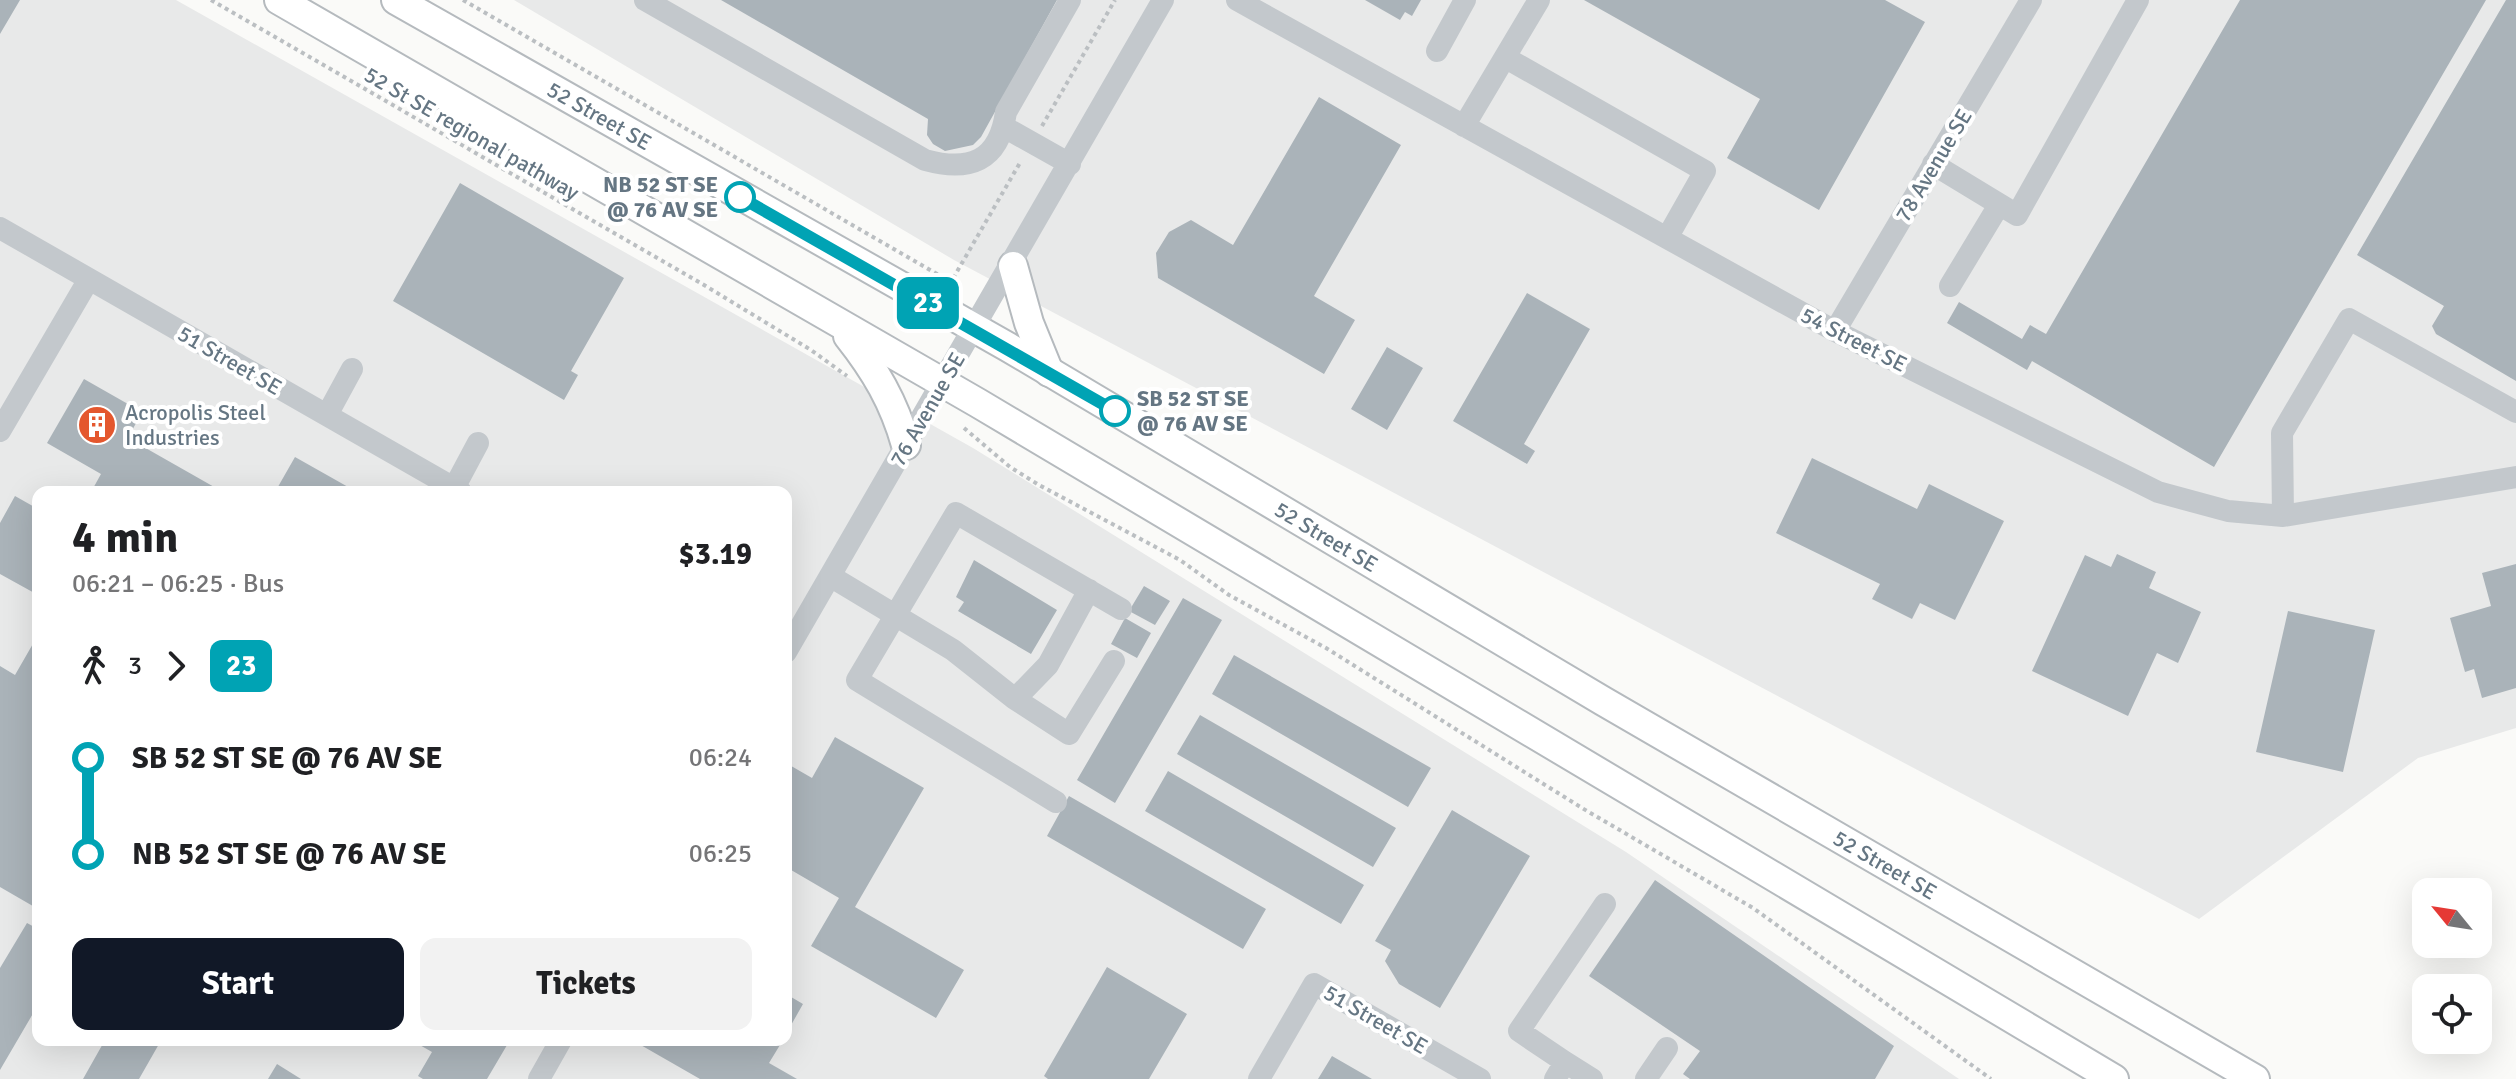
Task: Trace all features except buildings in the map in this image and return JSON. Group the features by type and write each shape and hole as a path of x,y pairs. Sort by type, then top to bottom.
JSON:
{"main road":[{"path":"279,0 942,382 2114,1079"},
{"name":"52 Street SE","path":"396,0 974,328 1603,701 2255,1079"},
{"path":"1013,266 1029,323 1049,372"},
{"path":"838,322 876,372 890,398 906,445"}],"street":[{"path":"645,0 925,160 953,168 973,164 992,148 1004,127 1006,112 1070,0"},
{"name":"76 Avenue SE","path":"792,642 1013,266 1163,0"},
{"name":"54 Street SE","path":"1237,0 1835,331 2158,492 2228,511 2283,516 2516,477"},
{"path":"1437,51 1465,0"},
{"path":"1464,126 1539,0"},
{"name":"78 Avenue SE","path":"1835,331 2031,0"},
{"path":"1933,164 2017,215 2138,0"},
{"path":"1506,58 1705,171 1667,238"},
{"path":"1004,127 1070,164"},
{"path":"1950,286 1999,205"},
{"name":"51 Street SE","path":"0,228 450,486"},
{"path":"0,431 89,279"},
{"path":"2283,516 2282,433 2349,319 2516,412"},
{"path":"327,415 352,369"},
{"path":"459,486 478,443"},
{"path":"1056,802 857,680 956,513 1121,609"},
{"path":"830,576 953,650 1015,699 1069,734 1114,661"},
{"path":"1015,699 1048,665 1089,590"},
{"path":"1592,1079 1560,1070 1519,1031 1605,904"},
{"name":"51 Street SE","path":"1259,1079 1314,984 1480,1079"},
{"path":"539,1079 558,1046"},
{"path":"1646,1079 1667,1048"}],"path":[{"name":"52 St SE regional pathway","path":"211,0 704,285 811,350 854,384"},
{"path":"463,0 951,282"},
{"path":"964,428 1010,467 1039,485 1180,560 1229,595 1350,663 1582,808 1753,908 1991,1079"}],"shaded area":[{"path":"0,0 176,0 973,448 1626,852 1959,1079 0,1079"},
{"path":"514,0 2516,0 2516,728 2418,758 2199,919 954,260"}],"bus line":[{"name":"23","path":"740,197 1008,347 1115,411"}],"place":[{"name":"NB 52 ST SE @ 76 AV SE","path":"740,197"},
{"name":"SB 52 ST SE @ 76 AV SE","path":"1115,411"},
{"name":"Acropolis Steel Industries","path":"97,425"}]}
